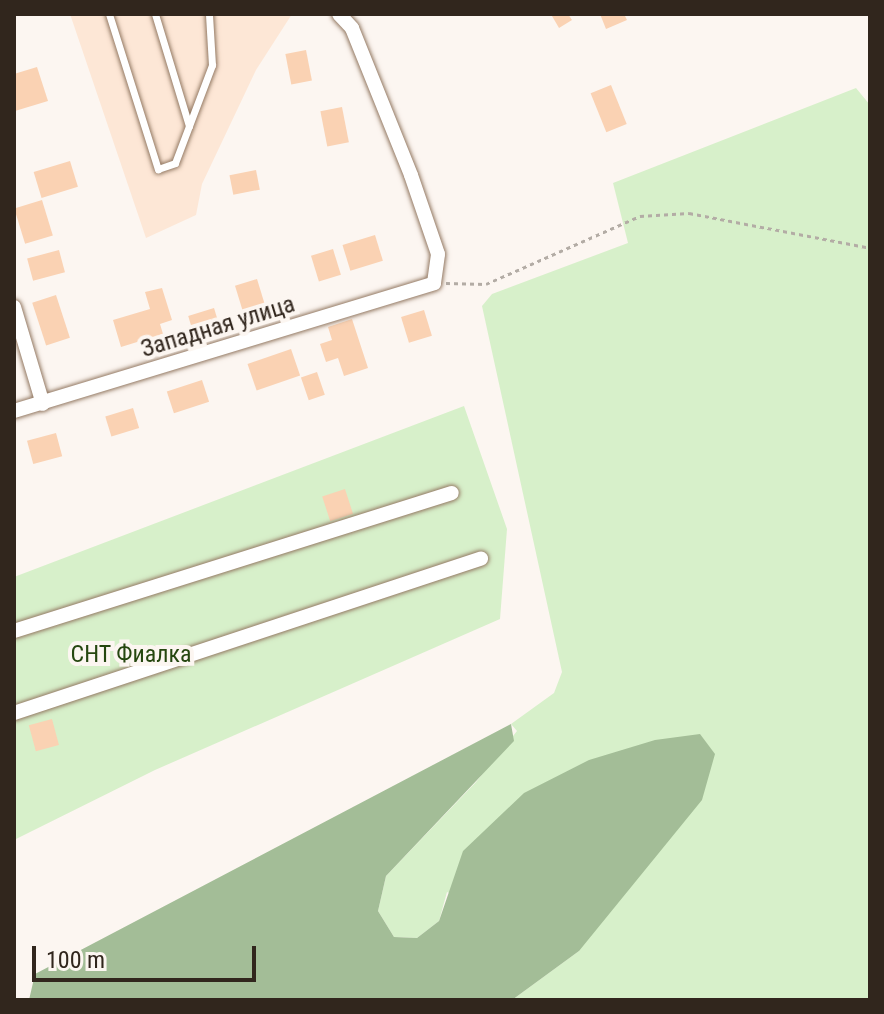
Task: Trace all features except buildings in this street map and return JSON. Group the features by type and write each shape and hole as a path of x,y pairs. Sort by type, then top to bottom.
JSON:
{"street":[{"path":"339,14 351,21 438,254 434,283"},
{"name":"Западная улица","path":"14,411 434,283"},
{"path":"14,307 43,404"},
{"path":"14,631 452,493"},
{"path":"14,713 481,559"}],"lane":[{"path":"109,14 158,169 175,163 212,65 209,14"},
{"path":"155,14 190,128"}],"path":[{"path":"434,283 486,284 640,216 689,213 870,248"}],"shaded area":[{"path":"70,14 292,14 256,70 202,184 196,215 146,238"}],"green space":[{"path":"856,88 870,105 870,1000 512,1000 579,951 447,892 439,921 417,938 394,937 378,911 386,876 476,782 517,731 511,724 554,693 562,672 482,306 492,294 628,243 613,183"},
{"name":"СНТ Фиалка","path":"464,406 507,529 500,619 155,770 14,840 14,577"},
{"path":"511,724 514,741 386,876 378,911 394,937 417,938 439,921 463,851 524,793 589,760 655,740 700,734 715,754 702,800 579,951 512,1000 29,1000 35,974"}]}
